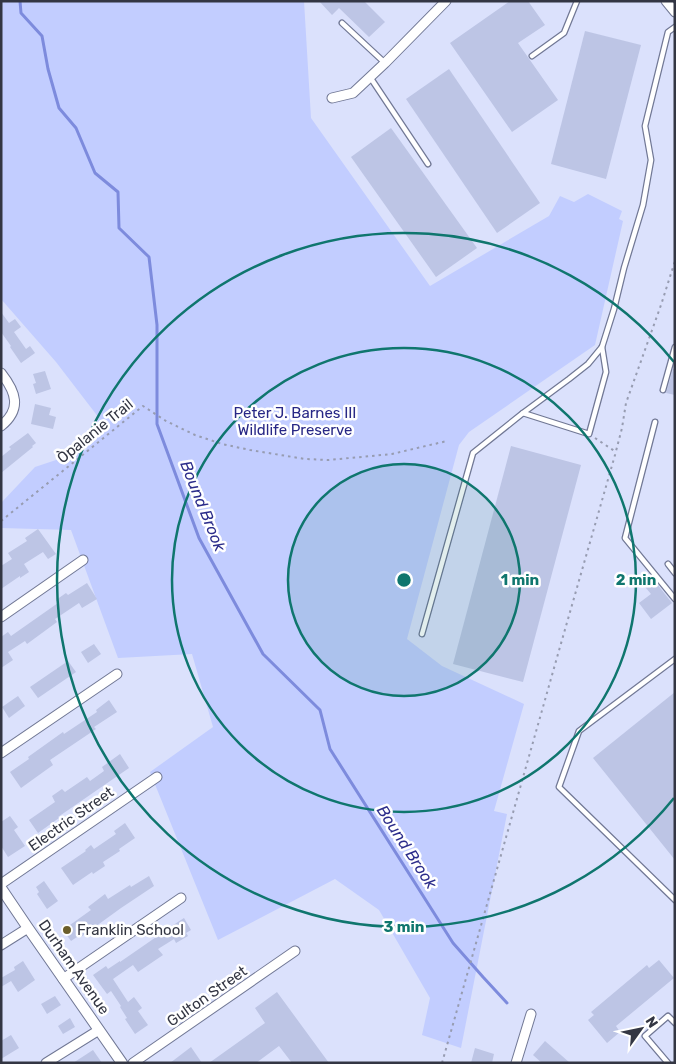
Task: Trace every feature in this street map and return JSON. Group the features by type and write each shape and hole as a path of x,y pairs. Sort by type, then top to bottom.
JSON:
{"street":[{"path":"332,98 353,92 385,63 446,1"},
{"path":"1,373 13,392 15,405 8,420 1,426"},
{"path":"1,617 83,560"},
{"path":"1,753 117,674"},
{"name":"Electric Street","path":"1,886 157,777"},
{"name":"Durham Avenue","path":"1,886 122,1063"},
{"path":"63,979 181,898"},
{"path":"1,945 28,928"},
{"name":"Gulton Street","path":"134,1063 295,951"},
{"path":"516,1063 531,1014"},
{"path":"46,1063 100,1030"}],"lane":[{"path":"532,56 564,33 578,1"},
{"path":"342,23 385,63"},
{"path":"422,634 473,453 570,379 588,364 602,347 614,310 642,205 651,160 645,126 668,32 675,27"},
{"path":"370,77 428,164"},
{"path":"523,413 589,434 606,372 602,347"},
{"path":"663,390 675,347"},
{"path":"655,422 625,538 675,599"},
{"path":"668,564 675,573"},
{"path":"675,659 580,731 559,787 675,900"},
{"path":"668,1063 645,1036 668,1016 675,1023"}],"path":[{"path":"442,1063 616,452 626,403 675,261"},
{"name":"Òpalanie Trail","path":"1,521 143,406 166,421 195,435 222,444 305,459 329,460 392,454 447,441"},
{"path":"589,434 616,452"}],"green space":[{"name":"Peter J. Barnes III Wildlife Preserve","path":"1,1 304,1 311,118 430,286 549,216 560,196 574,202 588,194 622,211 619,219 623,221 595,345 469,432 459,445 407,639 442,666 524,704 494,811 507,814 461,1048 422,1035 430,998 379,910 335,879 218,940 150,772 213,727 192,654 118,658 71,530 1,528 1,503 35,467 86,450 99,418 56,362 1,299"}],"building":[{"path":"319,1 364,1 385,22 369,37 339,8 332,15"},
{"path":"510,1 528,1 545,25 518,43 558,100 512,132 450,43"},
{"path":"585,31 641,45 606,179 551,164"},
{"path":"449,69 540,203 497,233 406,99"},
{"path":"391,128 477,248 436,277 351,157"},
{"path":"1,312 9,323 15,319 21,327 14,332 26,349 30,346 35,353 21,363 1,332"},
{"path":"673,369 675,369 675,395 666,393"},
{"path":"45,371 51,389 36,394 33,384 36,383 33,374"},
{"path":"35,404 51,408 49,415 56,417 53,429 31,424"},
{"path":"28,433 36,443 1,473 1,457 11,449 9,447"},
{"path":"511,446 581,465 523,682 453,664"},
{"path":"38,529 56,554 48,559 43,552 24,564 29,572 1,589 1,566 12,559 8,553 27,541 25,538"},
{"path":"650,575 672,603 651,619 639,603 651,594 641,582"},
{"path":"87,583 97,599 82,608 79,603 55,619 57,622 27,644 25,641 8,652 13,660 1,668 1,637 8,632 11,636 58,603 56,600 66,593 68,595"},
{"path":"94,644 101,654 88,663 81,652"},
{"path":"68,661 76,672 38,698 30,687"},
{"path":"675,692 675,860 593,758"},
{"path":"18,696 25,706 9,718 2,707"},
{"path":"109,700 117,712 94,727 96,729 50,760 53,765 21,788 10,772 63,732 64,734 97,712 96,710"},
{"path":"120,754 129,768 38,833 29,820 55,802 52,796 62,789 65,792 87,777 90,781 104,771 102,767"},
{"path":"10,816 18,827 14,830 25,846 8,857 1,846 1,822"},
{"path":"125,823 135,838 103,862 105,866 73,885 61,868 86,851 91,845 94,849 116,834 114,831"},
{"path":"149,876 154,886 81,937 80,935 71,941 63,930 91,910 88,907 105,894 108,899"},
{"path":"44,881 58,901 47,909 37,894 39,892 36,887"},
{"path":"184,918 191,930 186,933 188,936 176,943 174,939 158,949 163,955 138,972 133,965 113,979 128,1002 134,997 142,1008 138,1011 148,1025 135,1034 111,991 107,994 93,975 106,966 108,969 120,962"},
{"path":"659,960 674,978 616,1026 620,1032 607,1043 588,1020 594,1015 591,1012 647,965 649,968"},
{"path":"23,961 35,980 18,992 11,981 1,987 1,978 15,970 14,967"},
{"path":"277,992 329,1063 292,1063 279,1046 256,1063 209,1063 265,1023 255,1008"},
{"path":"55,996 61,1005 47,1014 41,1004"},
{"path":"70,1018 75,1027 63,1034 58,1026"},
{"path":"11,1035 19,1048 1,1059 1,1041"},
{"path":"545,1041 570,1063 542,1063 533,1055"},
{"path":"191,1047 202,1063 170,1063"},
{"path":"475,1048 494,1054 492,1063 471,1063"},
{"path":"93,1050 102,1063 73,1063"}],"waterway":[{"name":"Bound Brook","path":"20,1 21,13 42,36 48,69 59,108 76,128 95,173 118,192 119,228 149,257 157,325 157,424 199,538 263,654 320,710 330,749 453,943 507,1003"}],"place":[{"name":"Franklin School","path":"67,930"}]}
